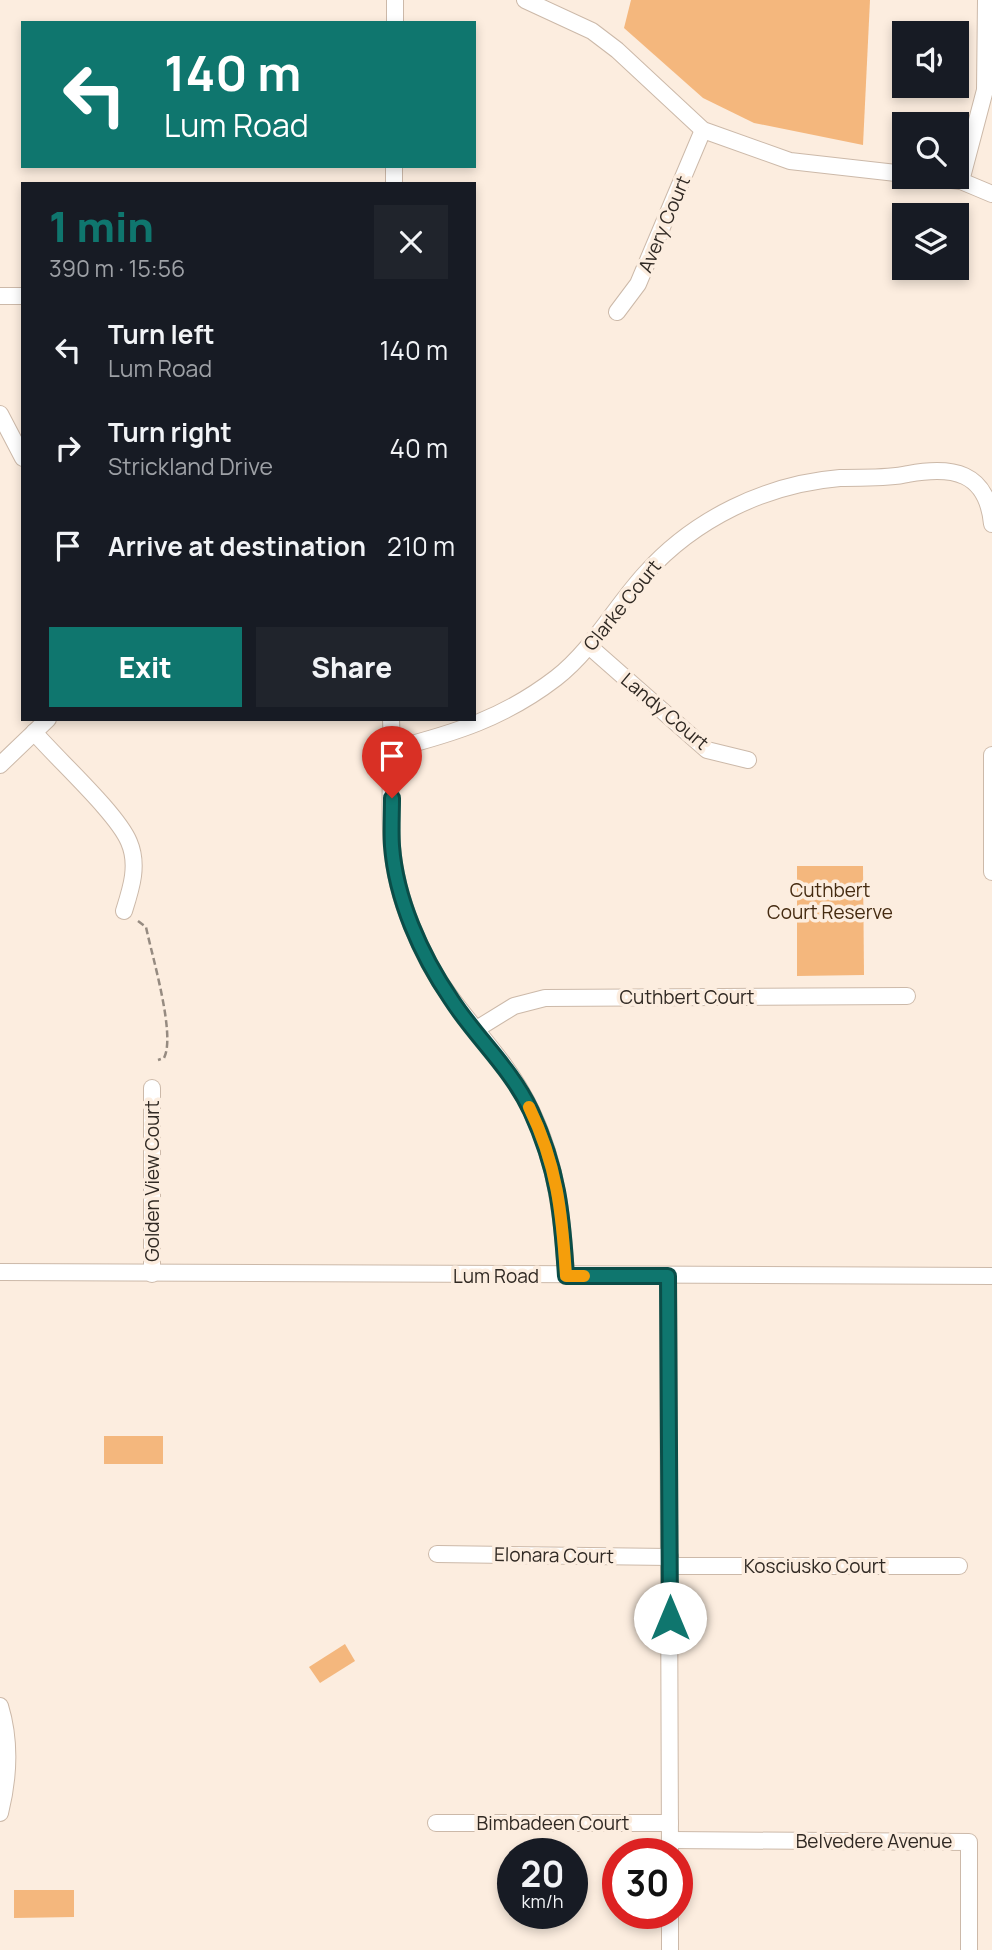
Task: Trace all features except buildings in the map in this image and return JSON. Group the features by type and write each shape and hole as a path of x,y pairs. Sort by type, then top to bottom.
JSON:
{"street":[{"path":"395,0 395,21"},
{"path":"525,0 592,31 617,50 703,130 790,161 892,173"},
{"path":"969,151 985,90 986,0"},
{"name":"Avery Court","path":"617,312 638,284 703,130"},
{"path":"969,184 992,194"},
{"path":"0,296 21,296"},
{"path":"0,414 7,445 21,456"},
{"name":"Clarke Court","path":"393,750 465,730 520,703 557,677 590,647 623,598 660,556 698,527 730,508 786,487 838,478 895,477 937,469 961,473 979,485 988,502 992,524"},
{"name":"Landy Court","path":"590,647 708,750 748,760"},
{"path":"0,765 46,721"},
{"path":"391,721 392,847 403,899 424,954 451,1000 505,1067 530,1109 555,1172 563,1226 566,1276"},
{"path":"34,732 119,825 130,844 134,879 124,911"},
{"path":"992,755 992,872"},
{"name":"Cuthbert Court","path":"475,1030 514,1006 545,998 907,996"},
{"name":"Golden View Court","path":"152,1088 152,1274"},
{"name":"Lum Road","path":"0,1272 992,1276"},
{"path":"668,1276 670,1838"},
{"name":"Elonara Court","path":"437,1554 670,1562"},
{"name":"Kosciusko Court","path":"670,1562 959,1566"},
{"path":"0,1706 8,1762 0,1813"},
{"name":"Bimbadeen Court","path":"436,1823 670,1823"},
{"name":"Belvedere Avenue","path":"693,1847 969,1842 969,1950"},
{"path":"670,1929 670,1950"}],"path":[{"path":"124,911 146,927 159,994 165,1010 168,1051 164,1058 158,1060"}],"green space":[{"path":"631,0 870,0 863,145 754,123 703,98 624,28"},
{"name":"Cuthbert Court Reserve","path":"797,866 863,866 864,975 797,976"},
{"path":"104,1436 163,1436 163,1464 104,1464"},
{"path":"345,1644 355,1661 320,1683 309,1667"},
{"path":"14,1890 74,1890 74,1917 14,1918"}],"slow traffic":[{"path":"529,1107 555,1172 563,1226 566,1276 584,1276"}],"route":[{"path":"392,798 392,847 403,899 424,954 451,1000 505,1067 530,1109 555,1172 563,1226 566,1276 668,1276 670,1618"}]}
